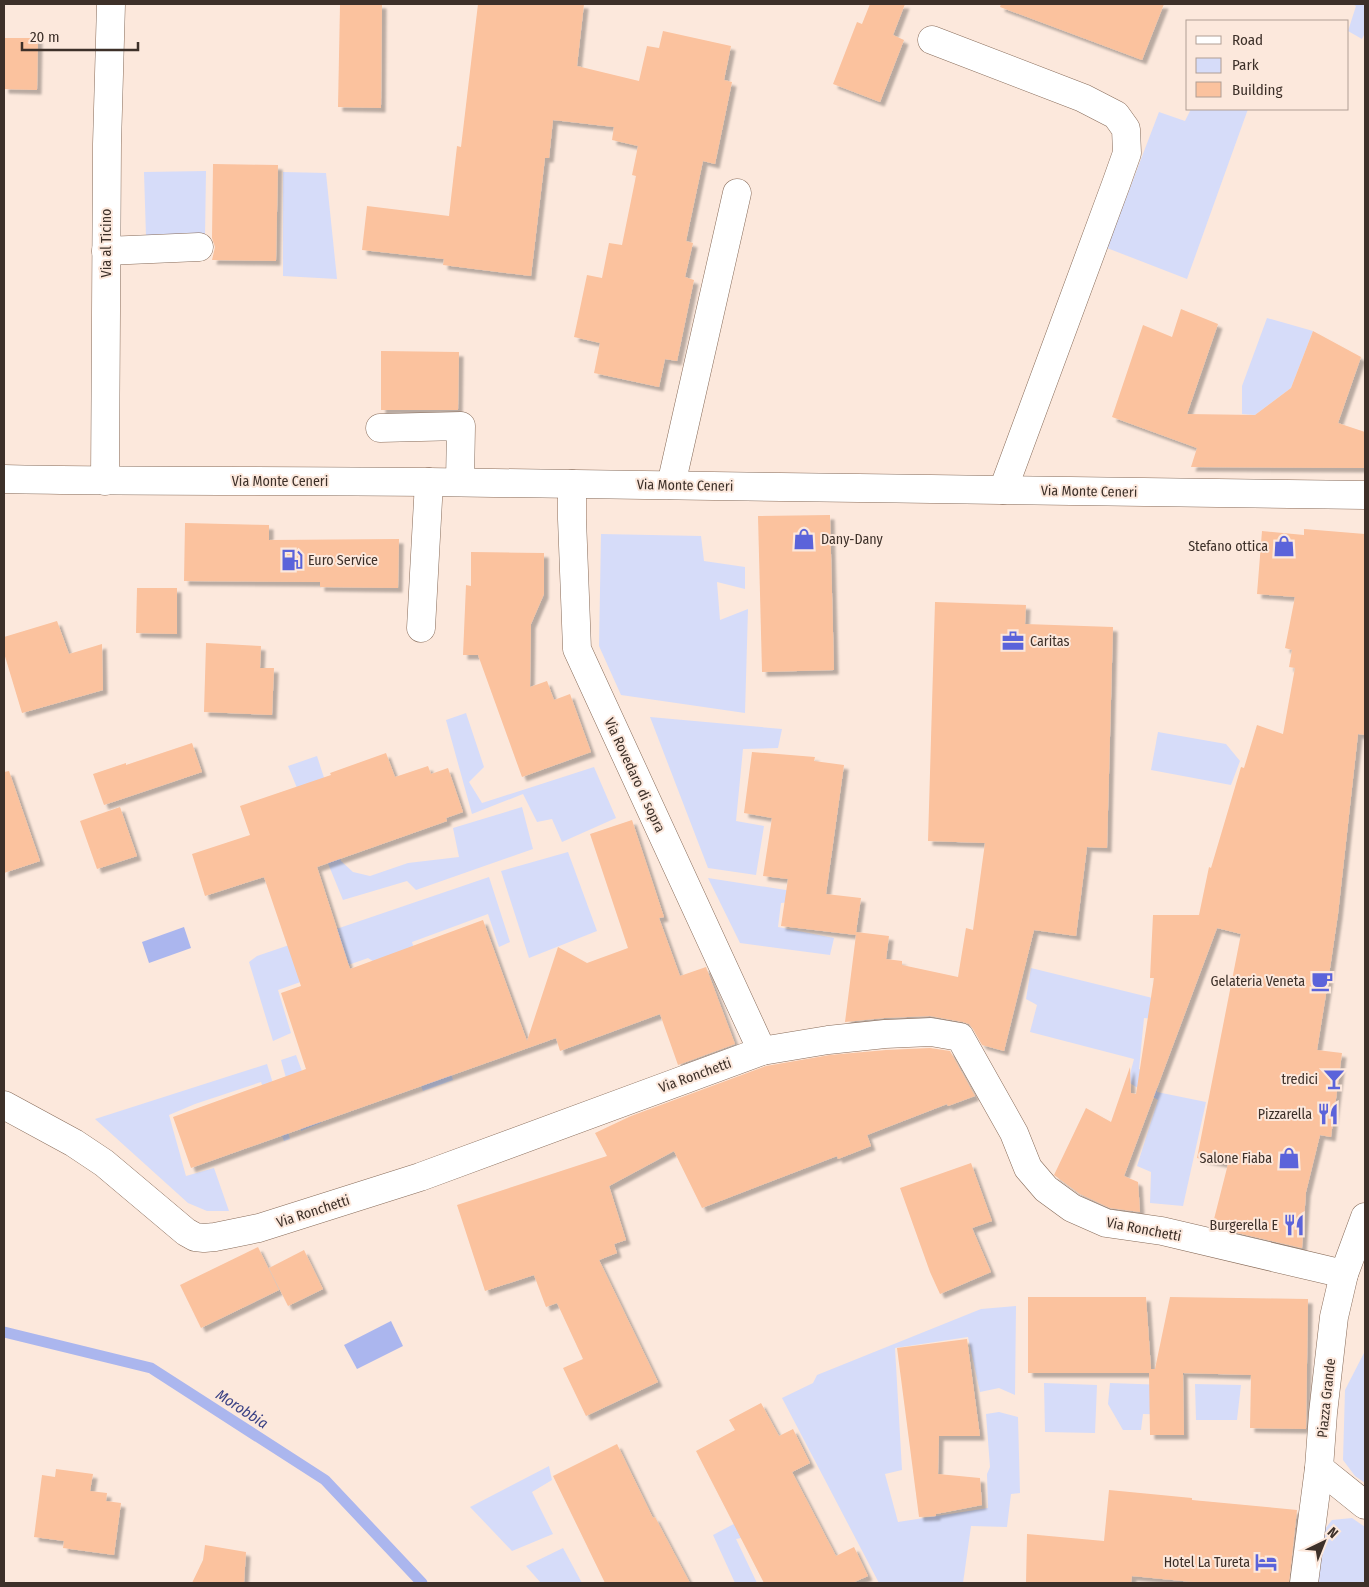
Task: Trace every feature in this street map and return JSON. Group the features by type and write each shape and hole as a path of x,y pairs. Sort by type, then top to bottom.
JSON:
{"street":[{"name":"Via al Ticino","path":"105,481 106,251 111,4"},
{"path":"932,40 1084,98 1116,114 1126,129 1127,152 1003,490"},
{"path":"671,485 737,193"},
{"path":"106,251 198,247"},
{"path":"380,428 461,426 460,482"},
{"name":"Via Monte Ceneri","path":"4,479 460,482 1365,495"},
{"path":"421,628 429,482"},
{"name":"Via Rovedaro di sopra","path":"572,484 577,650 762,1051"},
{"name":"Via Ronchetti","path":"4,1105 74,1143 104,1163 186,1232 195,1237 215,1238 259,1228 420,1176 762,1051 828,1040 885,1034 931,1032 960,1037 1014,1133 1028,1168 1046,1190 1072,1208 1106,1223 1162,1231 1344,1274"},
{"name":"Piazza Grande","path":"1304,1583 1319,1468 1334,1317 1344,1274 1365,1217"},
{"path":"1319,1468 1365,1505"}],"green space":[{"path":"1352,4 1365,4 1365,33 1362,39 1349,32 1356,6"},
{"path":"1190,110 1248,110 1187,279 1107,248 1159,112 1185,121"},
{"path":"206,171 205,237 146,237 144,172"},
{"path":"283,172 326,173 337,279 283,276"},
{"path":"1267,318 1313,331 1291,388 1255,415 1242,414 1242,386"},
{"path":"601,534 701,536 704,561 745,567 745,589 717,582 720,620 748,609 745,713 621,695 599,646"},
{"path":"466,713 484,767 469,782 482,803 594,767 616,818 562,842 552,819 537,822 523,794 472,814 446,720"},
{"path":"650,717 782,729 778,748 743,749 736,821 764,826 756,875 708,868"},
{"path":"1158,732 1226,744 1240,761 1231,785 1151,770"},
{"path":"317,756 327,787 319,796 341,861 353,872 370,876 408,863 459,857 453,828 522,807 533,849 416,890 407,881 343,900 288,766"},
{"path":"568,852 597,931 529,958 501,871"},
{"path":"489,877 510,942 499,947 488,914 412,942 453,1080 423,1091 376,963 368,958 278,990 291,1033 273,1041 249,962 257,956"},
{"path":"708,878 792,891 791,902 781,903 778,927 834,938 830,955 740,943"},
{"path":"1031,968 1181,1005 1180,1021 1144,1018 1139,1069 1158,1073 1157,1092 1206,1102 1183,1206 1150,1203 1151,1172 1137,1166 1158,1100 1128,1082 1134,1059 1030,1032 1037,1005 1026,999"},
{"path":"296,1055 321,1123 301,1131 281,1060"},
{"path":"267,1064 290,1139 284,1141 261,1082 195,1104 169,1115 186,1176 214,1168 229,1211 207,1211 188,1203 95,1119"},
{"path":"1016,1306 1015,1395 999,1388 980,1392 968,1337 895,1348 902,1470 885,1474 898,1522 988,1508 987,1474 990,1467 986,1414 999,1412 1018,1417 1020,1493 1011,1494 1007,1527 971,1526 963,1583 879,1583 782,1398 813,1383 817,1375 981,1309"},
{"path":"1365,1351 1365,1483 1355,1476 1343,1460 1345,1390"},
{"path":"1044,1383 1097,1385 1095,1433 1045,1432"},
{"path":"1110,1383 1166,1385 1179,1415 1143,1414 1141,1430 1123,1430 1108,1404"},
{"path":"1195,1384 1241,1385 1237,1420 1196,1420"},
{"path":"549,1466 552,1480 532,1492 553,1534 512,1551 470,1507"},
{"path":"794,1492 741,1538 736,1539 757,1583 735,1583 713,1535"},
{"path":"1352,1518 1365,1527 1365,1583 1316,1583 1321,1534 1332,1520"},
{"path":"563,1548 582,1583 541,1583 526,1566"}],"water":[{"path":"184,927 191,948 149,963 142,942"},
{"path":"391,1321 403,1346 357,1369 344,1345"}],"building":[{"path":"340,4 382,4 381,108 338,107"},
{"path":"478,4 584,4 577,66 639,81 647,46 659,48 663,31 731,46 724,80 732,82 715,164 703,161 686,241 693,243 685,277 694,280 677,361 665,359 659,387 594,373 600,343 574,337 587,275 602,278 609,243 622,245 636,176 632,175 638,146 612,140 614,127 553,120 549,158 545,158 531,276 443,265 444,259 362,250 367,206 449,216 457,146 461,147"},
{"path":"870,4 905,4 893,35 904,40 880,102 833,84 857,22 862,24"},
{"path":"1001,4 1164,4 1142,60 1000,7"},
{"path":"4,38 38,38 37,90 4,89"},
{"path":"213,164 278,165 276,261 212,260 215,247 212,238"},
{"path":"1181,309 1218,324 1187,414 1255,415 1291,388 1313,331 1361,357 1338,423 1365,432 1365,468 1191,467 1197,448 1112,417 1143,325 1172,337"},
{"path":"381,351 459,352 458,410 381,410"},
{"path":"830,515 834,670 762,672 758,516"},
{"name":"Euro Service","path":"185,523 269,525 269,540 399,539 398,588 320,587 320,582 184,581"},
{"path":"1304,529 1365,534 1365,735 1358,734 1338,914 1317,1050 1342,1053 1331,1137 1320,1135 1306,1192 1302,1248 1212,1227 1228,1164 1197,1158 1241,934 1217,928 1124,1176 1138,1182 1140,1212 1110,1208 1080,1194 1054,1175 1086,1108 1111,1122 1130,1067 1131,1093 1136,1094 1154,978 1150,978 1153,915 1199,915 1209,867 1211,868 1241,767 1244,768 1257,725 1283,734 1295,668 1289,667 1292,650 1285,648 1295,597 1257,594 1262,531 1304,535"},
{"path":"471,552 544,553 544,594 531,624 530,687 547,681 554,700 570,694 591,752 522,777 478,655 463,655 466,585 471,586"},
{"path":"137,588 177,588 177,634 136,633"},
{"path":"935,602 1026,605 1025,624 1113,627 1107,848 1087,847 1076,936 1034,930 1004,1051 982,1045 969,1024 963,1022 930,1016 845,1022 856,935 781,926 788,879 763,876 772,818 744,813 752,752 815,757 814,761 844,765 826,894 861,898 856,932 889,936 886,959 902,961 902,965 958,977 966,928 973,930 985,843 928,841"},
{"path":"57,621 69,654 102,644 103,690 22,713 4,653 4,637"},
{"path":"206,643 261,646 260,668 274,668 272,715 204,712"},
{"path":"192,743 202,772 104,805 93,774"},
{"path":"386,753 395,777 428,766 431,774 448,768 463,812 446,818 447,821 317,867 350,969 483,920 527,1041 558,947 587,963 628,948 590,834 632,820 664,917 659,918 680,976 706,967 735,1044 678,1065 660,1014 560,1051 556,1038 191,1168 173,1117 306,1069 281,993 301,986 264,877 205,896 192,854 250,835 240,806 331,775 330,773"},
{"path":"9,771 40,861 4,873 4,772"},
{"path":"120,807 137,856 97,869 80,821"},
{"path":"930,1048 950,1051 975,1096 948,1106 947,1104 867,1135 871,1146 838,1159 837,1156 702,1208 674,1151 609,1186 626,1240 614,1244 617,1253 599,1260 658,1382 586,1416 563,1368 583,1359 557,1303 546,1307 534,1275 485,1291 457,1205 607,1156 595,1133 631,1116 766,1066 830,1055"},
{"path":"971,1163 992,1221 972,1228 991,1272 940,1294 930,1272 900,1188"},
{"path":"258,1247 279,1290 201,1328 180,1285"},
{"path":"304,1250 323,1289 288,1306 269,1268"},
{"path":"1028,1297 1146,1297 1151,1369 1155,1369 1170,1297 1308,1299 1306,1429 1250,1428 1251,1375 1183,1373 1184,1435 1150,1435 1149,1373 1028,1373"},
{"path":"967,1339 980,1436 939,1436 938,1474 980,1478 982,1505 936,1514 936,1516 919,1517 897,1348"},
{"path":"761,1403 779,1436 793,1429 810,1463 792,1472 836,1556 854,1547 868,1576 852,1583 764,1583 696,1451 735,1430 729,1420"},
{"path":"617,1444 653,1518 655,1517 690,1583 605,1583 553,1476"},
{"path":"56,1469 93,1474 90,1491 107,1493 106,1501 121,1503 114,1555 63,1548 64,1541 34,1537 42,1475 55,1477"},
{"path":"1109,1490 1297,1510 1289,1583 1203,1583 1132,1576 1131,1583 1026,1583 1027,1534 1104,1541"},
{"path":"205,1545 246,1552 244,1583 192,1583 203,1560"}],"waterway":[{"name":"Morobbia","path":"4,1332 151,1368 325,1480 422,1583"}],"place":[{"name":"Dany-Dany","path":"804,539"},
{"name":"Stefano ottica","path":"1284,546"},
{"name":"Euro Service","path":"292,560"},
{"name":"Caritas","path":"1013,641"},
{"name":"Gelateria Veneta","path":"1322,981"},
{"name":"tredici","path":"1334,1079"},
{"name":"Pizzarella","path":"1328,1114"},
{"name":"Salone Fiaba","path":"1289,1158"},
{"name":"Burgerella E","path":"1294,1225"},
{"name":"Hotel La Tureta","path":"1266,1562"}]}
